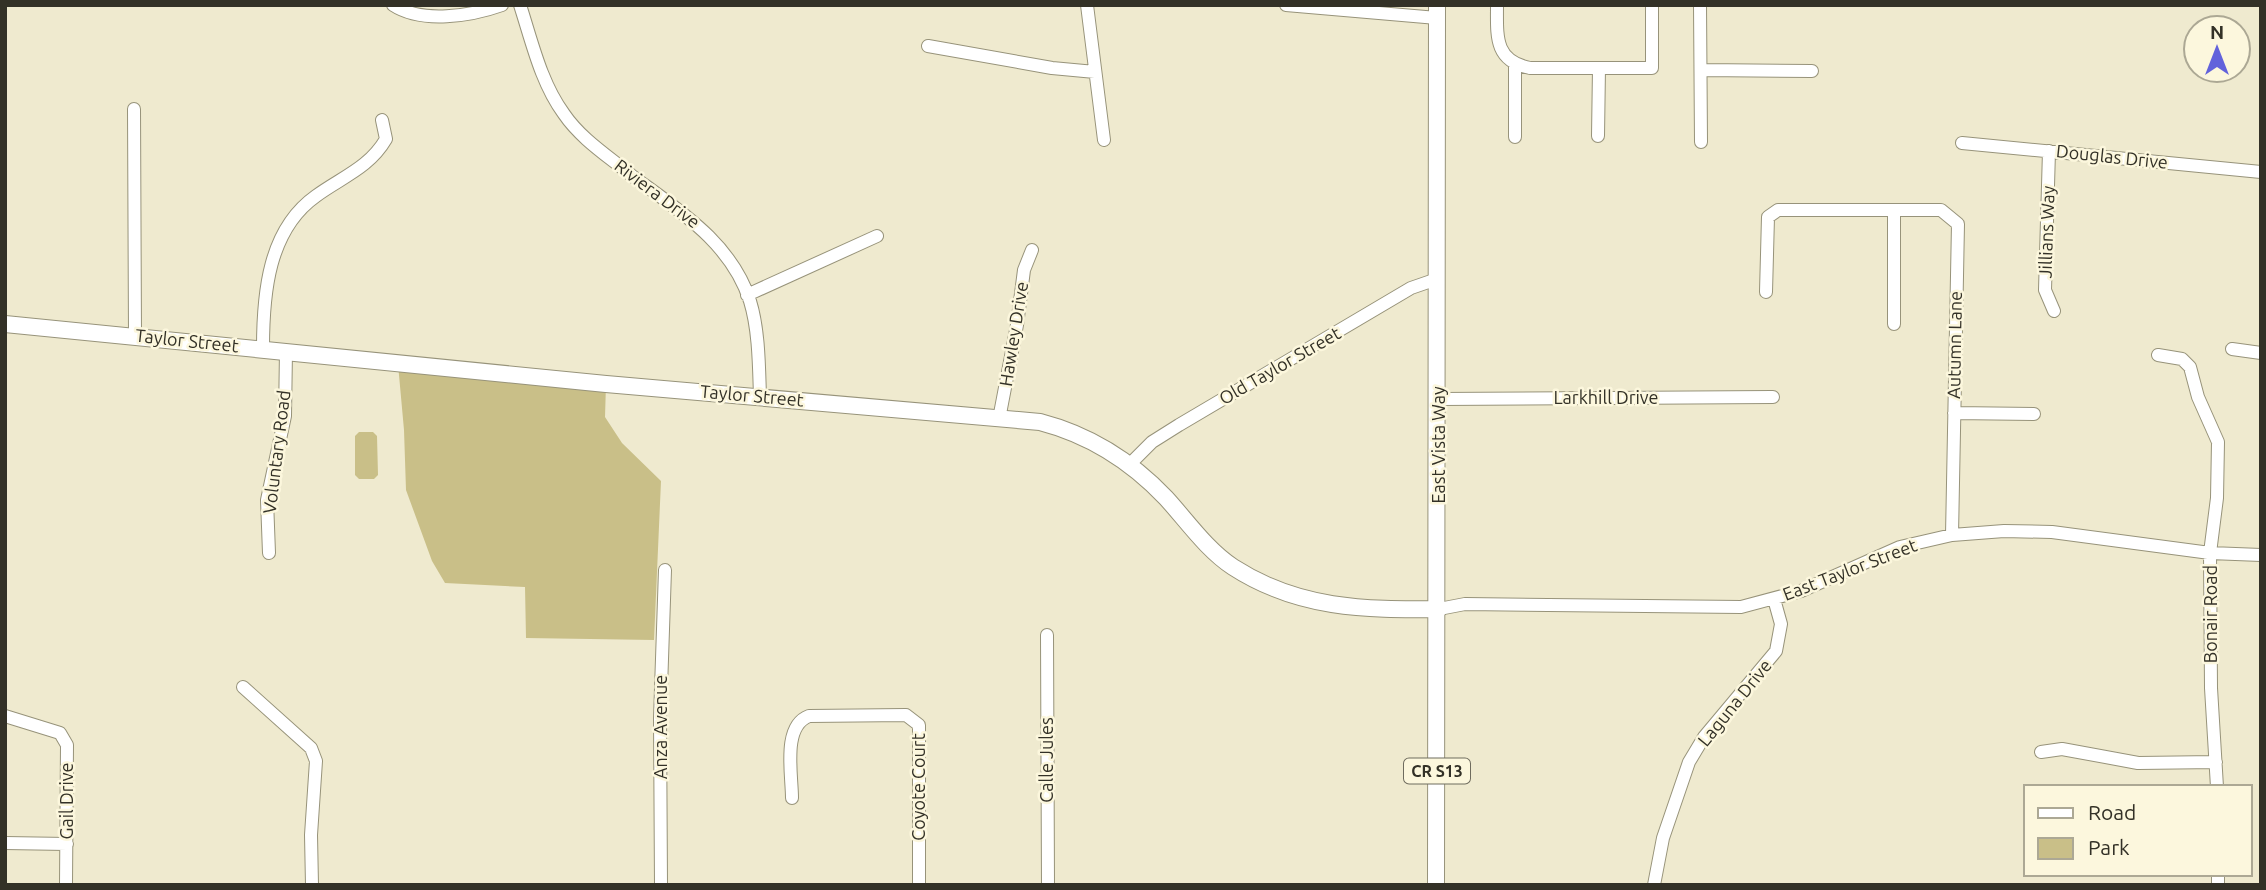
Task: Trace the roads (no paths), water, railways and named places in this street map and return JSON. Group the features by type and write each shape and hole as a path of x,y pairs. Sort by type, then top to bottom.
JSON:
{"main road":[{"name":"East Vista Way","path":"1436,885 1439,609 1437,12"},
{"name":"Taylor Street","path":"5,324 580,382 1040,422 1075,432 1130,464 1232,566 1285,594 1337,607 1439,609"}],"street":[{"path":"393,5 411,13 432,16 502,5"},
{"name":"Riviera Drive","path":"520,5 544,80 564,114 596,148 702,228 722,248 747,295 760,397"},
{"path":"1087,5 1104,140"},
{"path":"1286,5 1437,12"},
{"path":"1497,5 1499,46 1515,65 1516,137"},
{"path":"1515,65 1652,68 1652,5"},
{"path":"1700,5 1701,142"},
{"path":"928,46 1052,68 1095,72"},
{"path":"1598,136 1599,68"},
{"path":"1701,70 1812,71"},
{"path":"134,109 135,336"},
{"path":"263,348 269,281 280,235 291,217 316,195 356,172 378,153 386,139 382,120"},
{"name":"Douglas Drive","path":"1962,143 2261,172"},
{"name":"Jillians Way","path":"2049,151 2045,290 2054,311"},
{"name":"Autumn Lane","path":"1766,292 1768,217 1779,210 1941,210 1958,224 1952,535"},
{"path":"1894,210 1895,324"},
{"path":"747,295 877,236"},
{"name":"Hawley Drive","path":"999,419 1017,325 1024,270 1032,250"},
{"name":"Old Taylor Street","path":"1130,464 1152,442 1179,425 1411,288 1437,279"},
{"path":"2232,349 2261,353"},
{"name":"Voluntary Road","path":"269,553 267,500 285,416 286,351"},
{"name":"Bonair Road","path":"2158,355 2182,359 2190,367 2198,397 2218,442 2217,498 2210,553 2211,688 2217,785"},
{"name":"Larkhill Drive","path":"1439,399 1773,397"},
{"path":"1954,413 2035,414"},
{"name":"East Taylor Street","path":"1439,609 1465,604 1741,607 1774,599 1838,576 1900,547 1952,535 2004,530 2052,532 2210,553 2261,555"},
{"name":"Anza Avenue","path":"661,885 660,718 665,570"},
{"name":"Laguna Drive","path":"1654,885 1663,838 1689,762 1704,737 1776,651 1782,624 1774,599"},
{"name":"Calle Jules","path":"1047,635 1048,885"},
{"path":"243,687 311,748 316,761 311,835 312,885"},
{"name":"Coyote Court","path":"792,798 792,731 800,720 809,716 906,715 914,719 919,725 919,885"},
{"name":"Gail Drive","path":"5,716 60,733 67,745 66,885"},
{"path":"2041,752 2062,750 2138,763 2216,762"},
{"path":"5,843 67,844"}]}
